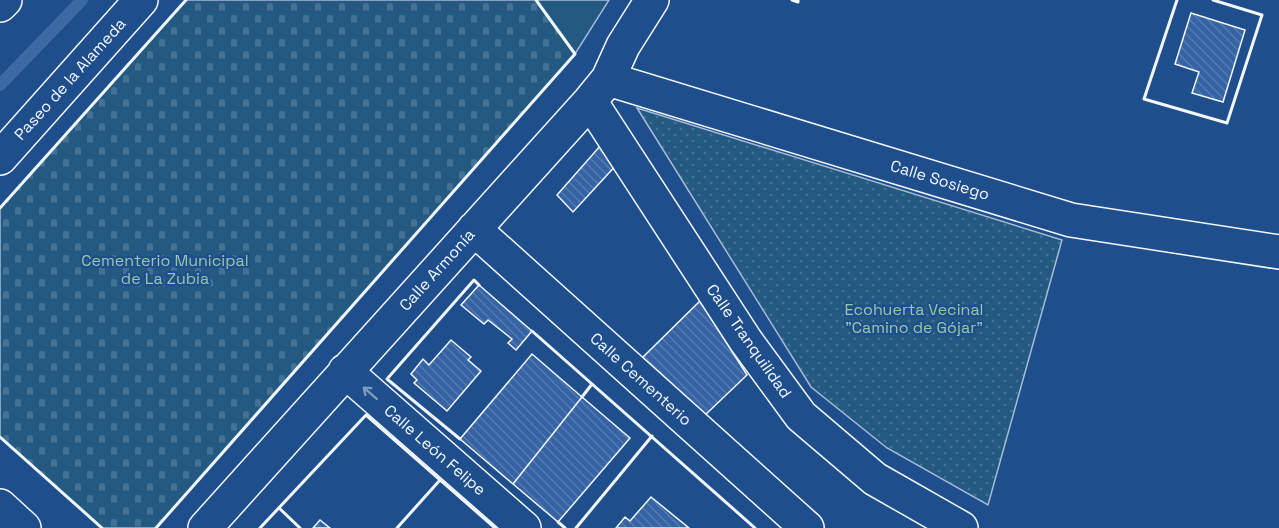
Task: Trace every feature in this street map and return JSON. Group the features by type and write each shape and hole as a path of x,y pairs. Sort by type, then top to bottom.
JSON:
{"street":[{"path":"0,5 5,0"},
{"name":"Paseo de la Alameda","path":"0,158 141,0"},
{"name":"Calle Armonía","path":"205,528 599,90 652,0"},
{"name":"Calle Sosiego","path":"599,90 1071,220 1279,252"},
{"name":"Calle Tranquilidad","path":"599,90 746,341 801,416 874,479 961,528"},
{"name":"Calle Cementerio","path":"474,229 807,528"},
{"name":"Calle León Felipe","path":"345,371 524,528"},
{"path":"0,506 24,528"}],"green space":[{"name":"Cementerio Municipal de La Zubia","path":"186,0 536,0 575,54 156,528 102,528 0,437 0,208"},
{"path":"536,0 609,0 575,54"},
{"name":"Ecohuerta Vecinal \"Camino de Gójar\"","path":"637,108 1062,240 988,505 887,448 811,387"}],"building":[{"path":"1191,13 1245,30 1223,102 1192,93 1199,72 1175,64"},
{"path":"601,145 619,162 573,212 557,195"},
{"path":"479,285 532,331 516,350 508,343 512,339 488,320 484,324 461,305"},
{"path":"700,301 747,375 703,417 642,358"},
{"path":"451,340 471,357 468,360 481,371 447,411 414,383 417,380 411,374 423,359 429,365"},
{"path":"532,354 582,397 513,484 460,439"},
{"path":"582,397 630,438 558,522 513,484"},
{"path":"651,497 689,528 616,528 625,517 630,521"},
{"path":"320,520 330,528 313,528"}],"waterway":[{"path":"0,85 82,0"}],"wall":[{"path":"0,208 186,0"},
{"path":"156,528 575,54 536,0"},
{"path":"792,0 798,2 798,0"},
{"path":"1177,0 1144,99 1227,123 1262,15 1213,0"},
{"path":"460,439 387,379 474,280 479,285"},
{"path":"532,331 755,528"},
{"path":"582,397 592,384"},
{"path":"260,528 366,415 495,528"},
{"path":"576,528 652,436"},
{"path":"0,437 102,528"},
{"path":"397,528 440,480"},
{"path":"279,508 300,528"},
{"path":"558,522 565,528"}]}
